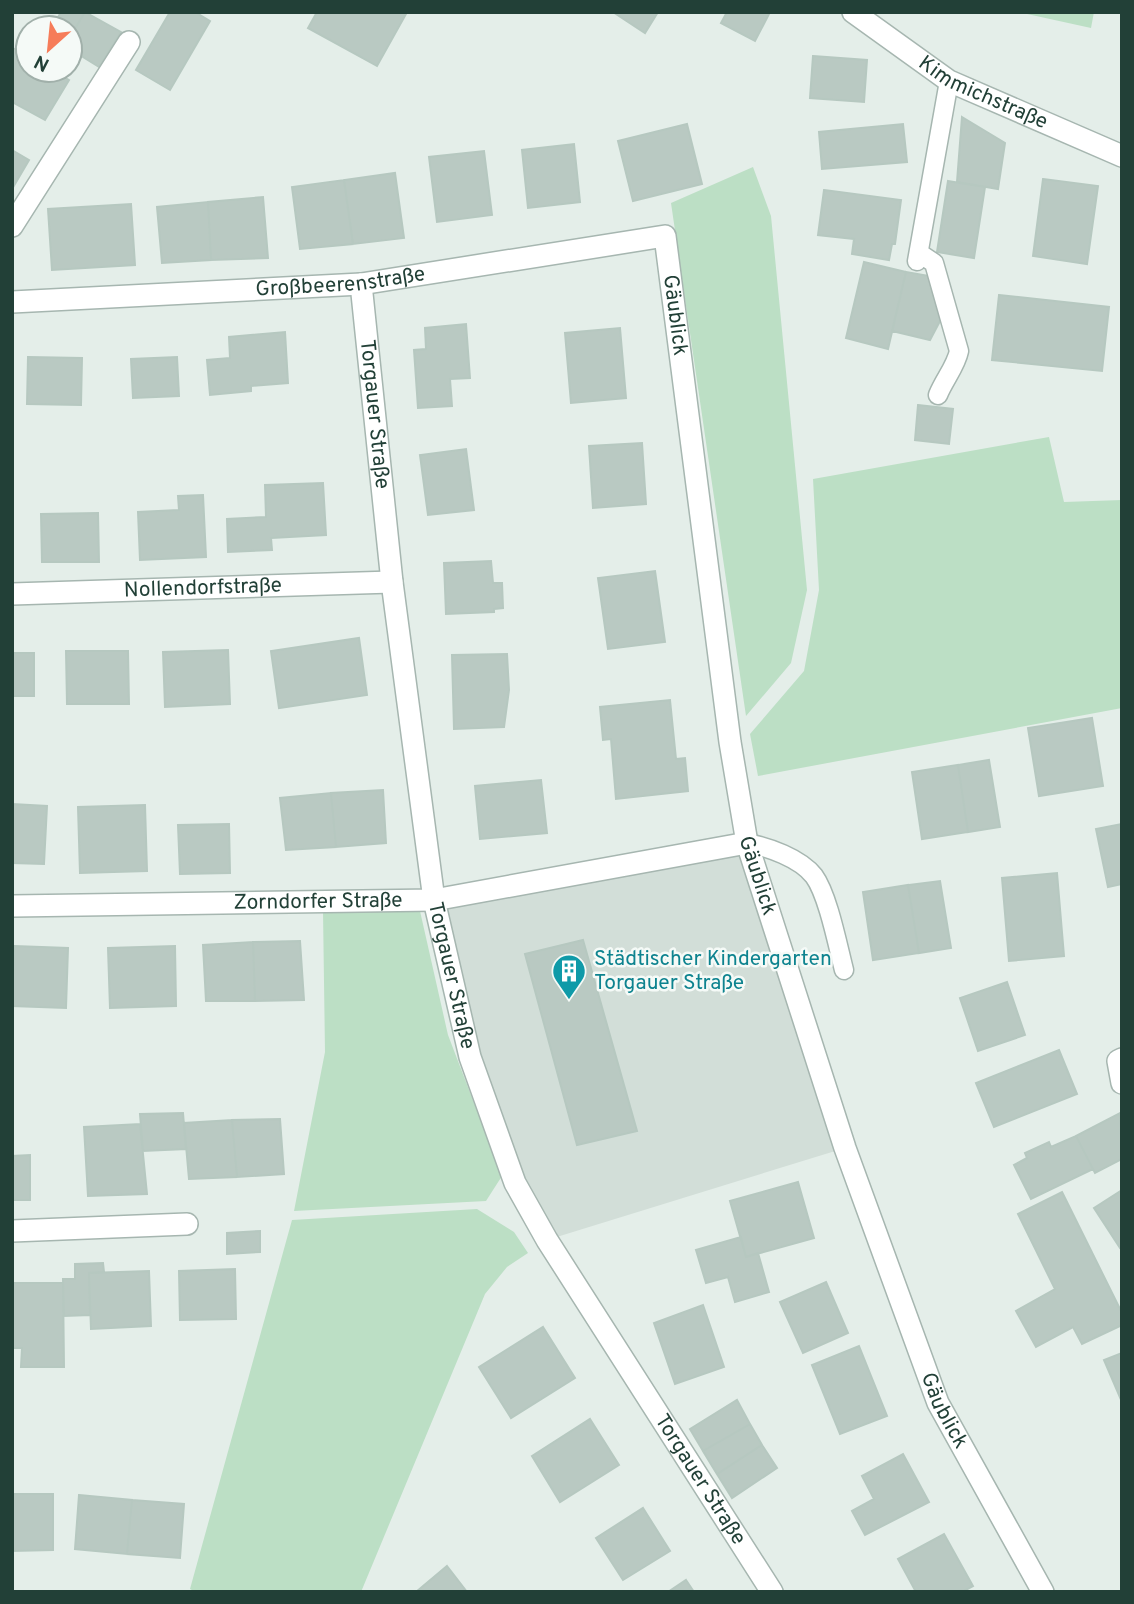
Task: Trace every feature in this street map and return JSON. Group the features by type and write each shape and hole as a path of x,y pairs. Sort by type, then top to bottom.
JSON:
{"street":[{"name":"Kimmichstraße","path":"853,12 949,81 1122,156"},
{"path":"12,226 130,42"},
{"name":"Großbeerenstraße","path":"12,302 361,284 665,236"},
{"name":"Gäublick","path":"665,236 730,742 747,843 845,1148 938,1403 1043,1592"},
{"name":"Torgauer Straße","path":"361,284 393,582 434,900 470,1057 515,1183 547,1240 772,1592"},
{"name":"Nollendorfstraße","path":"12,594 393,582"},
{"name":"Zorndorfer Straße","path":"12,906 434,900 747,843"},
{"path":"1122,1059 1118,1061 1122,1083"},
{"path":"12,1231 187,1224"}],"lane":[{"path":"938,395 946,375 957,361 959,351 934,263 918,257 949,81"},
{"path":"747,843 774,848 814,876 833,926 844,970"}],"shaded area":[{"path":"747,843 845,1148 547,1240 515,1183 434,900"}],"green space":[{"path":"1018,12 1094,12 1091,28"},
{"path":"753,167 771,216 807,590 791,663 746,716 671,203"},
{"path":"1049,437 1064,502 1122,500 1122,708 758,776 750,734 804,671 819,590 813,479"},
{"path":"323,911 420,911 448,1035 502,1176 486,1201 294,1211 325,1052"},
{"path":"477,1209 514,1232 528,1253 507,1267 485,1294 361,1592 196,1592 190,1589 292,1220"}],"building":[{"path":"61,12 85,12 84,14 60,14"},
{"path":"85,12 121,32 99,67 84,58"},
{"path":"170,12 195,12 210,21 170,90 136,70"},
{"path":"317,12 406,14 377,66 308,28"},
{"path":"613,12 658,12 645,33"},
{"path":"727,12 770,12 755,41 721,23"},
{"path":"13,48 14,84 67,84 45,120 12,102"},
{"path":"813,56 867,60 864,102 810,98"},
{"path":"962,117 1005,143 998,189 957,182"},
{"path":"687,124 702,184 633,201 618,141"},
{"path":"903,124 907,162 822,169 819,132"},
{"path":"574,144 580,202 528,208 522,150"},
{"path":"12,150 29,160 12,189"},
{"path":"484,151 492,215 437,222 429,157"},
{"path":"395,173 404,238 353,244 344,180"},
{"path":"1043,179 1098,186 1087,264 1033,256"},
{"path":"344,180 353,244 300,249 292,187"},
{"path":"948,181 985,187 974,258 937,252"},
{"path":"824,190 901,200 895,244 892,244 889,260 852,254 854,239 818,235"},
{"path":"263,197 268,258 211,260 208,202"},
{"path":"208,202 211,260 162,263 157,207"},
{"path":"131,204 135,265 52,270 48,209"},
{"path":"864,262 906,272 888,349 846,338"},
{"path":"906,272 935,277 940,321 930,340 892,331"},
{"path":"999,295 1109,307 1102,371 992,360"},
{"path":"466,324 470,378 450,379 452,406 418,408 414,350 426,349 425,328"},
{"path":"620,328 626,398 571,403 565,333"},
{"path":"285,332 288,383 251,386 251,391 210,395 207,360 230,358 229,337"},
{"path":"28,357 82,358 81,405 27,404"},
{"path":"177,357 179,396 133,398 131,359"},
{"path":"918,405 953,409 949,444 915,440"},
{"path":"642,443 646,504 593,508 589,446"},
{"path":"466,449 474,510 428,515 420,455"},
{"path":"323,483 326,535 271,538 272,550 228,552 227,519 266,517 265,485"},
{"path":"203,495 206,557 140,560 138,512 179,510 178,496"},
{"path":"98,513 99,562 42,562 41,514"},
{"path":"491,561 493,583 502,583 503,608 494,609 494,612 446,614 444,563"},
{"path":"655,571 665,642 608,649 598,578"},
{"path":"359,638 367,695 279,708 271,651"},
{"path":"228,650 230,704 165,707 163,652"},
{"path":"66,651 128,651 129,704 67,704"},
{"path":"12,653 34,653 34,696 12,696"},
{"path":"507,654 509,690 504,727 454,729 452,655"},
{"path":"670,700 676,759 685,758 688,791 616,799 611,739 603,740 600,707"},
{"path":"1092,718 1103,786 1039,796 1028,728"},
{"path":"989,760 1000,827 968,832 958,765"},
{"path":"958,765 968,832 922,839 912,772"},
{"path":"541,780 547,833 480,839 475,786"},
{"path":"383,790 386,843 336,847 331,793"},
{"path":"331,793 336,847 286,850 280,798"},
{"path":"12,804 47,806 44,864 12,863"},
{"path":"145,805 147,871 80,873 78,807"},
{"path":"229,824 230,873 180,874 178,825"},
{"path":"1122,824 1122,884 1108,887 1096,829"},
{"path":"1057,873 1064,956 1009,961 1002,878"},
{"path":"940,881 951,948 919,953 908,885"},
{"path":"908,885 919,953 873,960 863,892"},
{"name":"Städtischer Kindergarten Torgauer Straße","path":"583,940 637,1131 577,1145 525,954"},
{"path":"300,941 304,1000 255,1001 253,942"},
{"path":"253,942 255,1001 206,1001 203,945"},
{"path":"14,946 68,948 66,1008 12,1006"},
{"path":"175,946 176,1006 110,1008 108,948"},
{"path":"1007,982 1025,1035 978,1051 960,998"},
{"path":"1059,1050 1077,1094 994,1127 976,1083"},
{"path":"183,1113 186,1149 143,1151 140,1114"},
{"path":"1120,1113 1122,1159 1095,1173 1076,1136"},
{"path":"280,1119 284,1174 237,1177 232,1120"},
{"path":"232,1120 237,1177 189,1179 184,1123"},
{"path":"140,1124 147,1194 88,1196 84,1127"},
{"path":"1076,1136 1093,1169 1031,1199 1014,1165 1027,1158 1025,1153 1049,1142 1051,1147"},
{"path":"30,1155 30,1200 12,1200 12,1156"},
{"path":"798,1182 814,1238 746,1257 730,1201"},
{"path":"1122,1190 1122,1247 1120,1248 1094,1208"},
{"path":"1062,1192 1122,1313 1122,1325 1082,1344 1073,1327 1036,1347 1016,1311 1055,1289 1018,1214"},
{"path":"260,1231 260,1252 227,1254 227,1233"},
{"path":"741,1237 746,1257 758,1253 769,1292 735,1302 728,1277 706,1283 696,1250"},
{"path":"103,1263 104,1272 89,1273 90,1315 64,1316 63,1279 75,1279 75,1264"},
{"path":"235,1269 236,1319 180,1320 179,1271"},
{"path":"149,1271 151,1326 91,1329 89,1273"},
{"path":"826,1282 848,1333 803,1353 780,1302"},
{"path":"12,1283 63,1283 64,1367 21,1367 22,1348 12,1348"},
{"path":"703,1305 724,1367 675,1384 654,1323"},
{"path":"543,1327 575,1378 511,1418 479,1367"},
{"path":"859,1346 887,1416 840,1434 812,1365"},
{"path":"1122,1353 1122,1402 1104,1360"},
{"path":"737,1400 750,1424 703,1451 690,1429"},
{"path":"590,1419 619,1465 560,1502 532,1456"},
{"path":"750,1424 762,1445 717,1474 703,1451"},
{"path":"762,1445 777,1468 732,1498 717,1474"},
{"path":"903,1454 929,1502 865,1535 852,1511 874,1499 862,1476"},
{"path":"12,1494 53,1494 53,1550 12,1551"},
{"path":"79,1495 132,1500 127,1554 75,1549"},
{"path":"132,1500 184,1504 180,1558 127,1554"},
{"path":"643,1508 670,1551 623,1580 596,1538"},
{"path":"944,1534 973,1586 962,1592 916,1592 898,1559"},
{"path":"447,1566 467,1592 416,1592"},
{"path":"686,1580 694,1592 668,1592"}],"place":[{"name":"Städtischer Kindergarten Torgauer Straße","path":"569,1001"}]}
